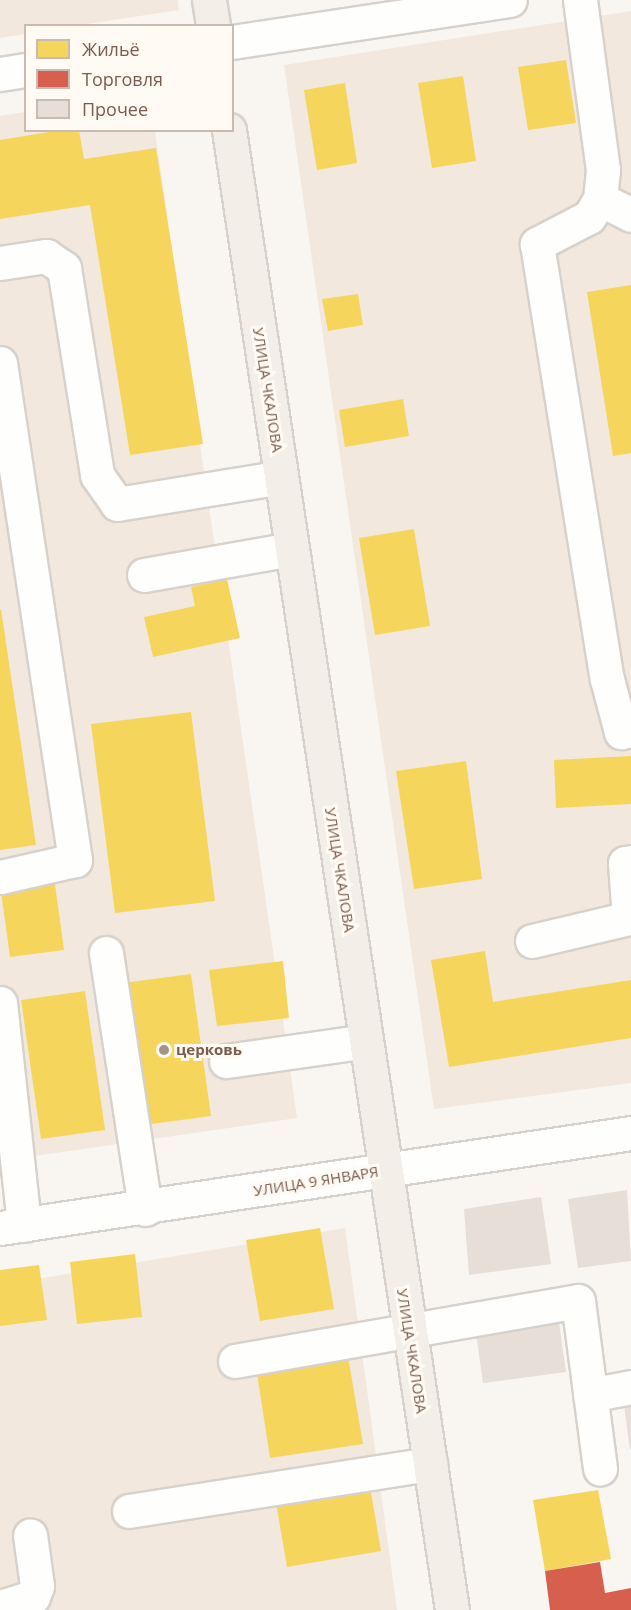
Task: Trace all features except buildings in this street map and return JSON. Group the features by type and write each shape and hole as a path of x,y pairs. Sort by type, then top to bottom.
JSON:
{"main road":[{"path":"209,0 213,24"},
{"name":"УЛИЦА ЧКАЛОВА","path":"229,132 452,1610"}],"street":[{"path":"234,42 266,41 510,0"},
{"path":"580,0 603,170 600,199 589,217 537,244 607,679 621,732 631,730"},
{"path":"0,74 24,70"},
{"path":"600,199 631,215"},
{"path":"0,263 46,256 64,268 97,475 117,504 281,477"},
{"path":"0,363 75,860 0,877"},
{"path":"144,575 292,549"},
{"path":"532,941 629,918 625,863 631,862"},
{"path":"106,953 145,1209"},
{"path":"0,1003 12,1226"},
{"path":"226,1060 366,1041"},
{"name":"УЛИЦА 9 ЯНВАРЯ","path":"12,1226 145,1209 386,1169 631,1133"},
{"path":"235,1361 578,1301 600,1469"},
{"path":"590,1395 631,1387"},
{"path":"129,1511 430,1464"},
{"path":"0,1607 33,1597 37,1586 30,1536"}],"shaded area":[{"path":"0,0 178,0 179,10 87,24 24,24 24,34 0,38"},
{"path":"631,11 631,1083 434,1109 284,65"},
{"path":"24,112 24,132 155,132 297,1118 0,1161 0,116"},
{"path":"345,1228 397,1610 0,1610 0,1285"}],"place":[{"name":"церковь","path":"164,1050"}]}
